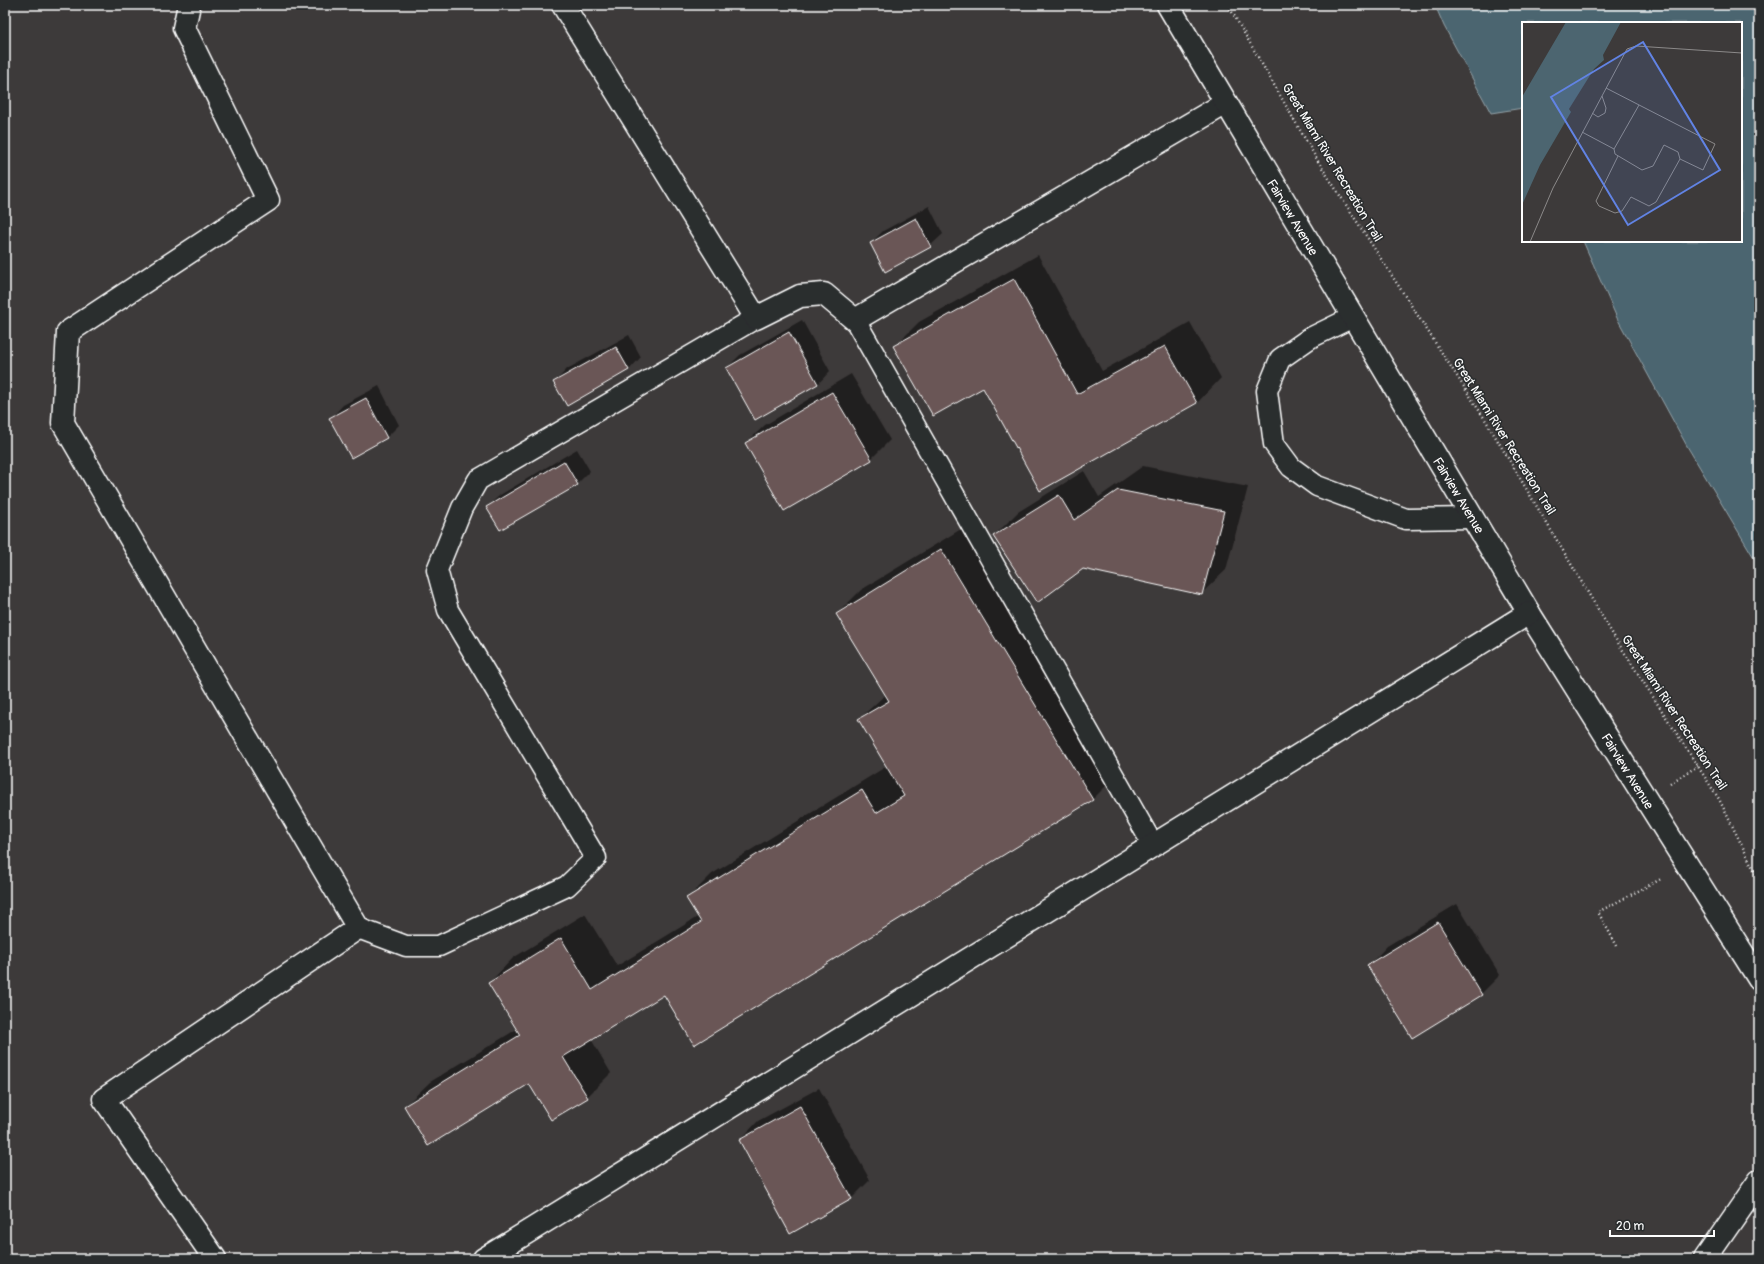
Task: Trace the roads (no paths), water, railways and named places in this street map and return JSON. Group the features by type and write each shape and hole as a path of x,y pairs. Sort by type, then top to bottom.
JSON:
{"street":[{"path":"189,5 184,28 268,200 68,332 63,423 358,928 104,1099 215,1259"},
{"path":"563,5 756,318 800,296 824,294 856,320 1226,103"},
{"name":"Fairview Avenue","path":"1168,5 1528,614 1759,979"},
{"path":"484,1259 1528,614"},
{"path":"1705,1259 1759,1181"}],"lane":[{"path":"1353,317 1310,338 1280,359 1266,391 1274,444 1291,468 1317,486 1406,519 1472,518"},
{"path":"358,928 406,946 439,946 567,886 596,858 448,610 437,570 462,508 478,480 756,318"},
{"path":"856,320 1153,845"}],"water":[{"path":"1435,5 1759,5 1759,566 1687,446 1617,318 1583,242 1742,242 1742,22 1522,22 1522,108 1491,113 1444,26"}]}
